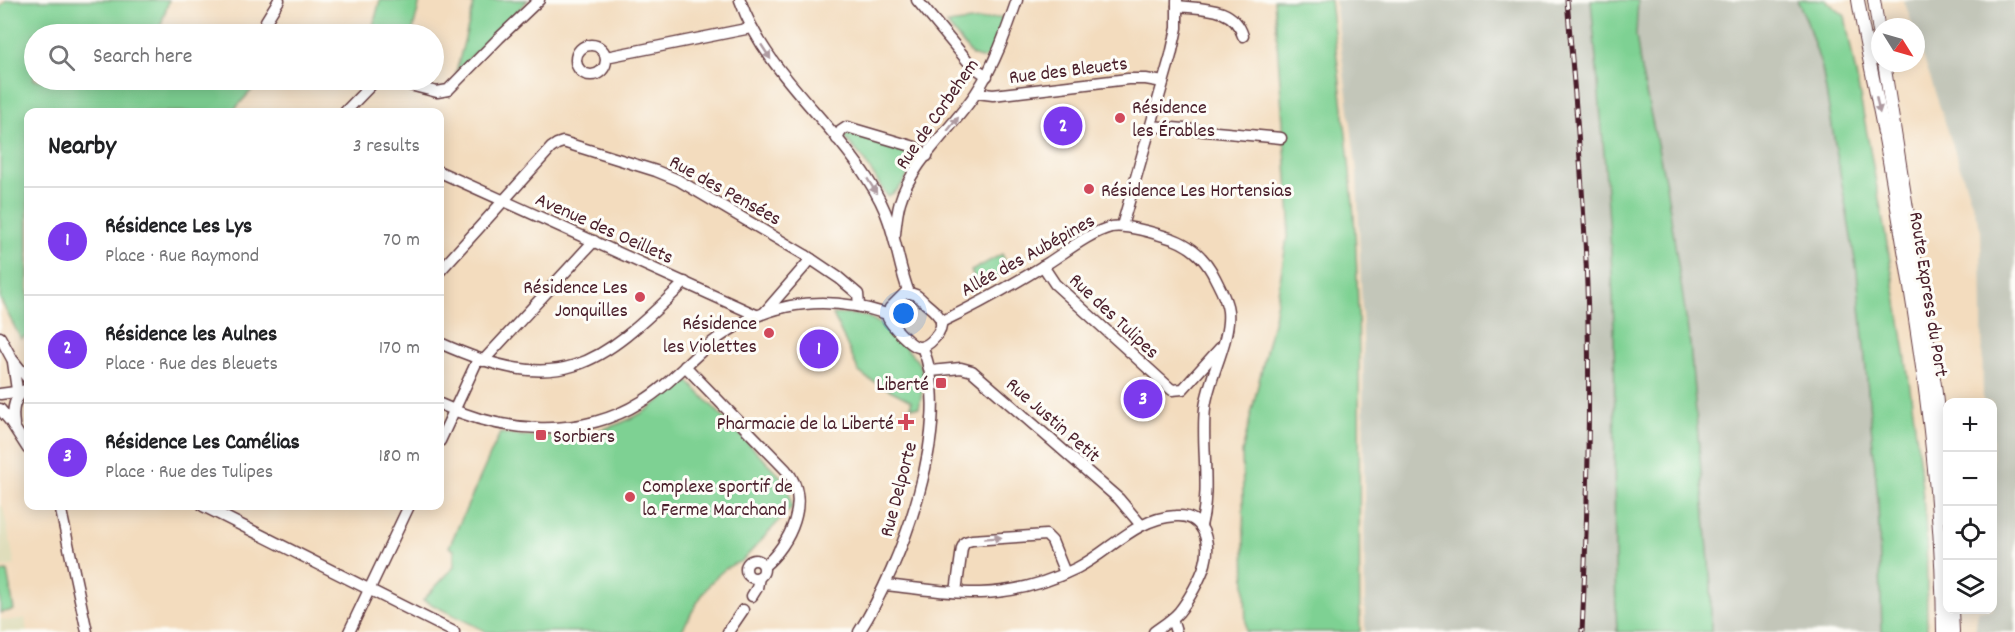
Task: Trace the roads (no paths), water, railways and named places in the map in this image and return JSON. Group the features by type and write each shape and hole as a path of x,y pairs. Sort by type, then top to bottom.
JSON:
{"main road":[{"name":"Route Express du Port","path":"1858,0 1889,161 1928,405 1940,531 1943,632"},
{"path":"1875,2 1877,18"},
{"name":"Route Express du Port","path":"1885,72 1935,385 1943,460"},
{"path":"1952,614 1953,632"}],"street":[{"path":"266,24 279,0"},
{"path":"430,90 445,92 451,88 498,38 539,0"},
{"path":"740,0 752,28 782,74 859,166 877,194 889,221 909,293"},
{"path":"917,0 971,64 987,76"},
{"name":"Rue de Corbehem","path":"896,249 896,227 900,202 909,182 977,93 1000,47 1017,0"},
{"path":"1122,226 1176,35 1177,3 1227,14 1239,25 1243,36"},
{"path":"606,57 752,28"},
{"name":"Rue des Bleuets","path":"977,93 993,95 1134,78 1163,82"},
{"path":"349,108 366,90"},
{"path":"1151,126 1281,138"},
{"path":"837,139 841,131 848,127 911,146 927,156"},
{"name":"Rue des Pensées","path":"444,267 551,148 566,142 672,177 811,259 856,292 859,297 859,306"},
{"name":"Avenue des Oeillets","path":"444,174 685,282 760,313"},
{"name":"Allée des Aubépines","path":"941,322 1043,266 1097,233 1122,226 1179,242 1197,253 1207,264 1226,302 1228,319 1222,346"},
{"path":"444,432 480,360 594,241"},
{"path":"760,313 811,259"},
{"name":"Rue des Tulipes","path":"1043,266 1053,282 1167,388 1174,391 1183,389 1222,346"},
{"path":"444,345 480,360 513,369 534,371 563,369 583,363 622,340 685,282"},
{"path":"444,406 478,419 519,427 551,428 581,425 611,417 634,407 659,390 719,336 760,313 807,303 840,303 887,314 892,325 914,346 921,347 928,344 938,334 941,322 936,314 919,297 909,293 900,297 887,314"},
{"path":"0,337 12,359 24,374"},
{"path":"1201,526 1204,508 1205,406 1222,346"},
{"name":"Rue Delporte","path":"859,632 885,585 904,538 922,479 931,422 931,371 921,347"},
{"path":"12,359 22,392 13,413 15,428"},
{"path":"685,366 794,481 798,506 795,521 773,558 762,571 752,596"},
{"name":"Rue Justin Petit","path":"931,371 961,368 972,371 1122,502 1142,525"},
{"path":"0,394 11,383 15,371"},
{"path":"0,394 22,392"},
{"path":"0,409 24,443"},
{"path":"61,510 87,632"},
{"path":"211,510 454,632"},
{"path":"349,632 407,510"},
{"path":"885,585 956,592 981,593 1010,590 1065,573 1093,559 1142,525 1163,518 1181,516 1192,518 1201,526 1206,537 1206,557 1203,570 1182,608 1172,619 1154,632"},
{"path":"956,592 962,548 965,542 972,540 1046,535 1052,541 1065,573"},
{"path":"728,632 743,610"},
{"path":"1172,619 1176,632"}],"railway":[{"path":"1567,0 1583,202 1588,323 1588,477 1582,632"}],"place":[{"name":"Résidence les Érables","path":"1120,118"},
{"name":"Résidence les Aulnes","path":"1063,126"},
{"name":"Résidence Les Hortensias","path":"1089,189"},
{"name":"Résidence Les Jonquilles","path":"640,297"},
{"name":"Résidence les Violettes","path":"769,333"},
{"name":"Résidence Les Lys","path":"819,349"},
{"name":"Liberté","path":"941,383"},
{"name":"Résidence Les Camélias","path":"1143,399"},
{"name":"Pharmacie de la Liberté","path":"906,422"},
{"name":"Sorbiers","path":"541,435"},
{"name":"Complexe sportif de la Ferme Marchand","path":"630,497"}]}
